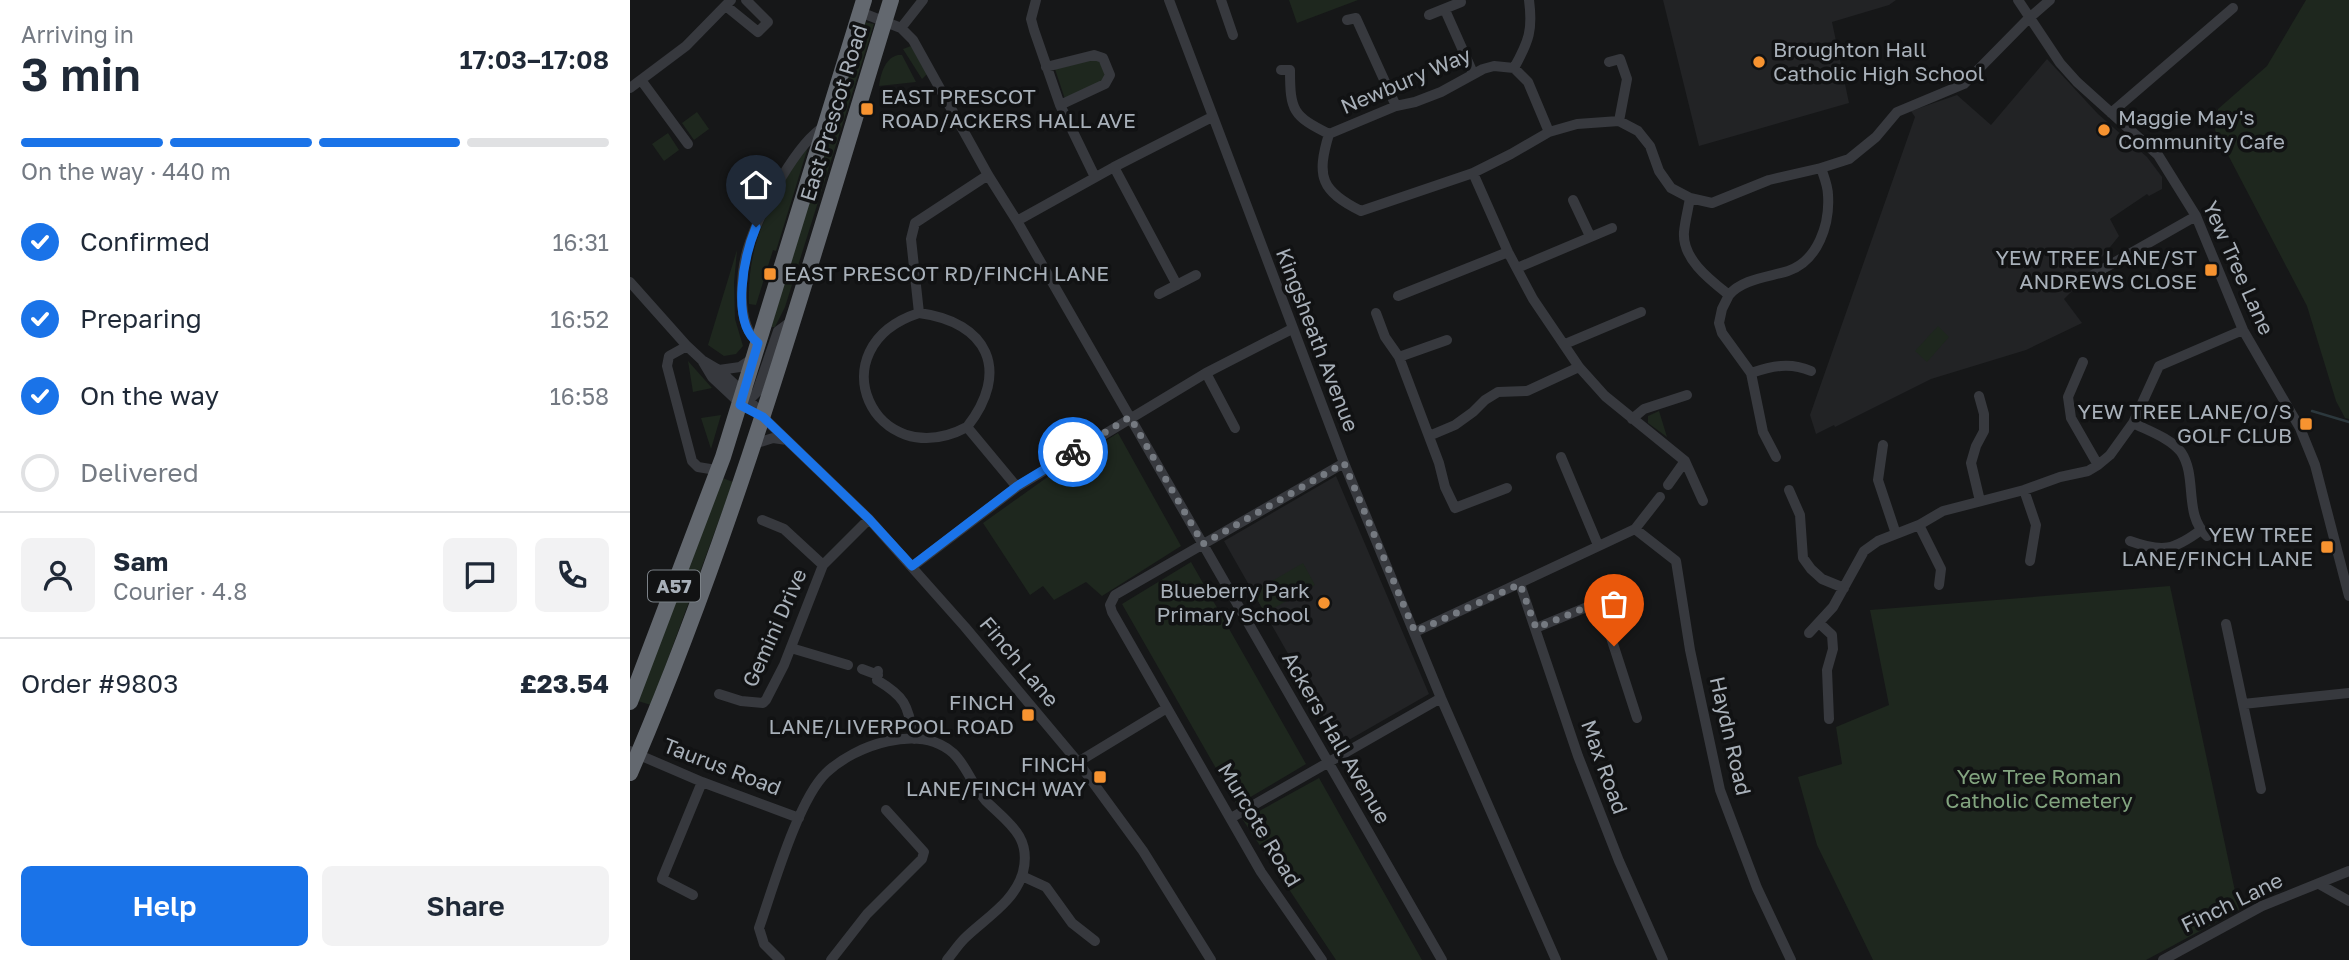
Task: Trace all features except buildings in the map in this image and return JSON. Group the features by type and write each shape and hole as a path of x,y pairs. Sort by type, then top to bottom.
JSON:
{"highway":[{"name":"East Prescot Road","path":"630,773 634,753 678,661 754,444 891,0"},
{"name":"East Prescot Road","path":"630,702 745,399 756,350 862,6"}],"street":[{"path":"630,88 686,46 728,3 758,32 768,22 746,0"},
{"name":"East Prescot Road","path":"862,6 901,28 923,0"},
{"path":"1036,0 1031,19 1046,67 1060,106 1095,177"},
{"name":"Kingsheath Avenue","path":"1169,0 1344,463 1441,698 1556,960"},
{"path":"1221,0 1233,35"},
{"path":"1529,0 1532,25 1524,50 1514,68 1528,82 1549,132"},
{"name":"Yew Tree Lane","path":"2018,0 2028,19 2060,63 2158,155 2196,216 2243,330 2300,428 2315,465 2349,596"},
{"path":"1703,501 1685,461 1605,396 1579,367 1533,299 1508,252 1473,173 1549,132 1577,124 1619,121 1638,131 1650,146 1659,171 1671,188 1690,198 1712,203 1769,180 1849,159 1876,137 1897,112 1964,84 2050,0"},
{"path":"1429,15 1461,2"},
{"path":"2111,113 2233,8"},
{"path":"1445,10 1473,73"},
{"path":"1347,20 1356,18 1396,106"},
{"name":"Ackers Hall Avenue","path":"901,28 914,40 988,175 1442,960"},
{"path":"1046,67 1094,55 1106,62 1110,75 1105,84 1060,106"},
{"path":"1609,62 1620,59 1627,79 1619,121"},
{"name":"Newbury Way","path":"1473,173 1361,211 1337,200 1327,187 1321,160 1329,134 1396,106 1441,92 1473,73 1494,66 1514,68"},
{"path":"1281,70 1290,70 1290,98 1301,120 1329,134"},
{"path":"641,80 688,144"},
{"path":"1017,221 1095,177 1212,117"},
{"name":"East Prescot Road","path":"756,350 744,319 743,277 749,243 799,150 807,139 825,126"},
{"path":"1114,167 1177,285"},
{"path":"1776,457 1763,432 1751,373 1721,333 1719,323 1722,309 1736,286 1792,270 1816,251 1825,226 1828,194 1821,168"},
{"path":"919,313 911,239 915,223 988,175"},
{"path":"1690,198 1683,236 1691,258 1706,277 1729,295"},
{"path":"1573,200 1591,236"},
{"path":"2087,278 2196,216"},
{"path":"1517,268 1612,228"},
{"path":"1398,296 1508,252"},
{"path":"1159,294 1196,275"},
{"path":"630,282 687,346 702,360 719,370 745,399"},
{"path":"1565,344 1641,312"},
{"path":"919,313 940,316 969,331 986,353 989,385 985,399 967,427 953,434 907,436 888,427 866,396 863,374 869,351 885,331 901,319 919,313"},
{"path":"1376,313 1385,337 1399,357 1455,508 1507,488"},
{"path":"745,399 757,392 778,331 793,320"},
{"path":"912,566 1017,486 1206,373 1292,329"},
{"path":"1809,633 1844,588 1864,551 1878,541 1919,525 1943,511 2088,471 2110,455 2133,423 2159,366 2243,330"},
{"path":"1399,357 1447,340"},
{"path":"687,346 669,356 667,366 691,461 698,467 716,470"},
{"path":"719,370 740,367 756,350"},
{"path":"702,360 712,377 745,399"},
{"path":"2083,362 2068,397 2071,418 2098,464"},
{"path":"1751,373 1774,366 1798,365 1811,371"},
{"path":"1429,436 1455,425 1498,392 1527,391 1579,367"},
{"path":"1206,373 1234,428"},
{"path":"1632,419 1644,409 1687,395"},
{"path":"1979,396 1984,414 1984,431 1971,463 1980,501"},
{"name":"Finch Lane","path":"745,399 869,519 1078,762 1143,851 1211,960"},
{"path":"2130,541 2144,546 2171,548 2204,533 2195,515 2188,472 2181,452 2165,439 2133,423"},
{"path":"967,427 1017,486"},
{"path":"754,444 774,438 787,440"},
{"path":"1883,445 1878,480 1896,534"},
{"path":"1561,457 1598,545"},
{"path":"1668,485 1685,461"},
{"path":"1203,544 1344,463"},
{"path":"1789,490 1800,515 1803,558 1822,579 1844,588"},
{"path":"2024,490 2036,526 2030,561"},
{"path":"1415,632 1635,529 1660,497"},
{"name":"Gemini Drive","path":"719,694 741,701 763,703 778,680 823,565 869,519"},
{"name":"Gemini Drive","path":"761,520 784,529 823,565"},
{"path":"1919,525 1941,569 1939,585"},
{"name":"Haydn Road","path":"1635,529 1676,561 1690,650 1720,790 1757,888 1791,960"},
{"name":"Murcote Road","path":"1203,544 1115,596 1110,605 1261,872 1322,960"},
{"name":"Max Road","path":"1520,584 1578,756 1619,861 1664,960"},
{"path":"1536,628 1587,607 1599,607 1637,718"},
{"path":"1819,623 1832,635 1833,649 1827,670 1829,719"},
{"path":"2227,624 2261,789"},
{"path":"791,648 848,665"},
{"path":"862,669 878,673 877,680 899,693 908,710 914,739"},
{"path":"2243,704 2349,693"},
{"path":"1231,818 1441,698"},
{"path":"1078,762 1167,708"},
{"path":"780,960 764,944 759,928 799,818 818,781 851,754 902,739 929,741 956,755 976,790 1014,826 1023,854 1022,876 1004,902 963,940 947,960"},
{"name":"Taurus Road","path":"634,753 799,818"},
{"path":"694,895 662,879 702,782"},
{"path":"831,960 867,915 922,859 924,852 886,810"},
{"name":"Finch Lane","path":"2163,960 2262,906 2349,872"},
{"path":"1022,876 1046,887 1072,923 1095,941"},
{"path":"2319,884 2349,901"}],"shaded area":[{"name":"Broughton Hall Catholic High School","path":"1663,0 1896,0 1889,5 1832,22 1849,103 1699,146"},
{"path":"2047,59 2098,114 2147,157 2162,177 2162,189 2149,196 2147,194 2110,219 2119,236 2064,299 2082,323 2026,350 1931,379 1816,434 1810,415 1915,117 1911,111 1957,95 1991,125"},
{"name":"Blueberry Park Primary School","path":"1336,476 1429,694 1340,745 1224,541"}],"green space":[{"path":"1289,0 1358,0 1297,23"},
{"path":"2306,0 2349,0 2349,419 2345,418 2336,401 2307,306 2215,130 2218,109 2267,66"},
{"path":"864,22 874,24 785,307 775,327 771,327"},
{"path":"911,46 927,74 922,79 903,49"},
{"path":"902,55 916,82 879,86 882,71 887,63"},
{"path":"1099,60 1105,75 1102,81 1065,99 1055,69"},
{"path":"697,112 709,129 694,140 682,123"},
{"path":"668,133 679,150 664,161 652,144"},
{"path":"805,146 808,147 776,251 773,250 756,305 749,304 752,258 757,239 764,220"},
{"path":"737,250 735,319 743,346 736,354 724,356 708,345"},
{"path":"1938,326 1949,337 1927,362 1915,351"},
{"path":"688,361 712,388 693,392"},
{"path":"1659,411 1667,437 1648,423 1648,416"},
{"path":"721,415 711,449 701,418"},
{"path":"1118,433 1181,546 1102,596 1086,582 1054,600 1043,586 1030,595 983,523 1049,476"},
{"path":"720,477 733,482 651,705 638,701"},
{"path":"1191,562 1306,764 1237,805 1122,604"},
{"path":"1303,563 1315,585 1265,613 1253,592"},
{"name":"Yew Tree Roman Catholic Cemetery","path":"2170,586 2239,910 2146,960 1873,960 1817,845 1798,777 1842,764 1836,727 1889,705 1870,610"},
{"path":"1319,778 1422,960 1336,960 1243,820"}],"waterway":[{"path":"2312,411 2349,422"}],"way so far":[{"path":"1073,452 1130,417 1203,544 1344,463 1415,632 1520,584 1536,628 1587,607 1599,607 1614,646"}],"place":[{"name":"Broughton Hall Catholic High School","path":"1759,62"},
{"name":"EAST PRESCOT ROAD/ACKERS HALL AVE","path":"867,109"},
{"name":"Maggie May's Community Cafe","path":"2104,130"},
{"name":"YEW TREE LANE/ST ANDREWS CLOSE","path":"2211,270"},
{"name":"EAST PRESCOT RD/FINCH LANE","path":"770,274"},
{"name":"YEW TREE LANE/O/S GOLF CLUB","path":"2306,424"},
{"name":"YEW TREE LANE/FINCH LANE","path":"2327,547"},
{"name":"Blueberry Park Primary School","path":"1324,603"},
{"name":"FINCH LANE/LIVERPOOL ROAD","path":"1028,715"},
{"name":"FINCH LANE/FINCH WAY","path":"1100,777"}],"route":[{"path":"756,227 745,260 743,299 745,326 758,343 740,405 763,417 869,519 912,566 1017,486 1073,452"}]}
